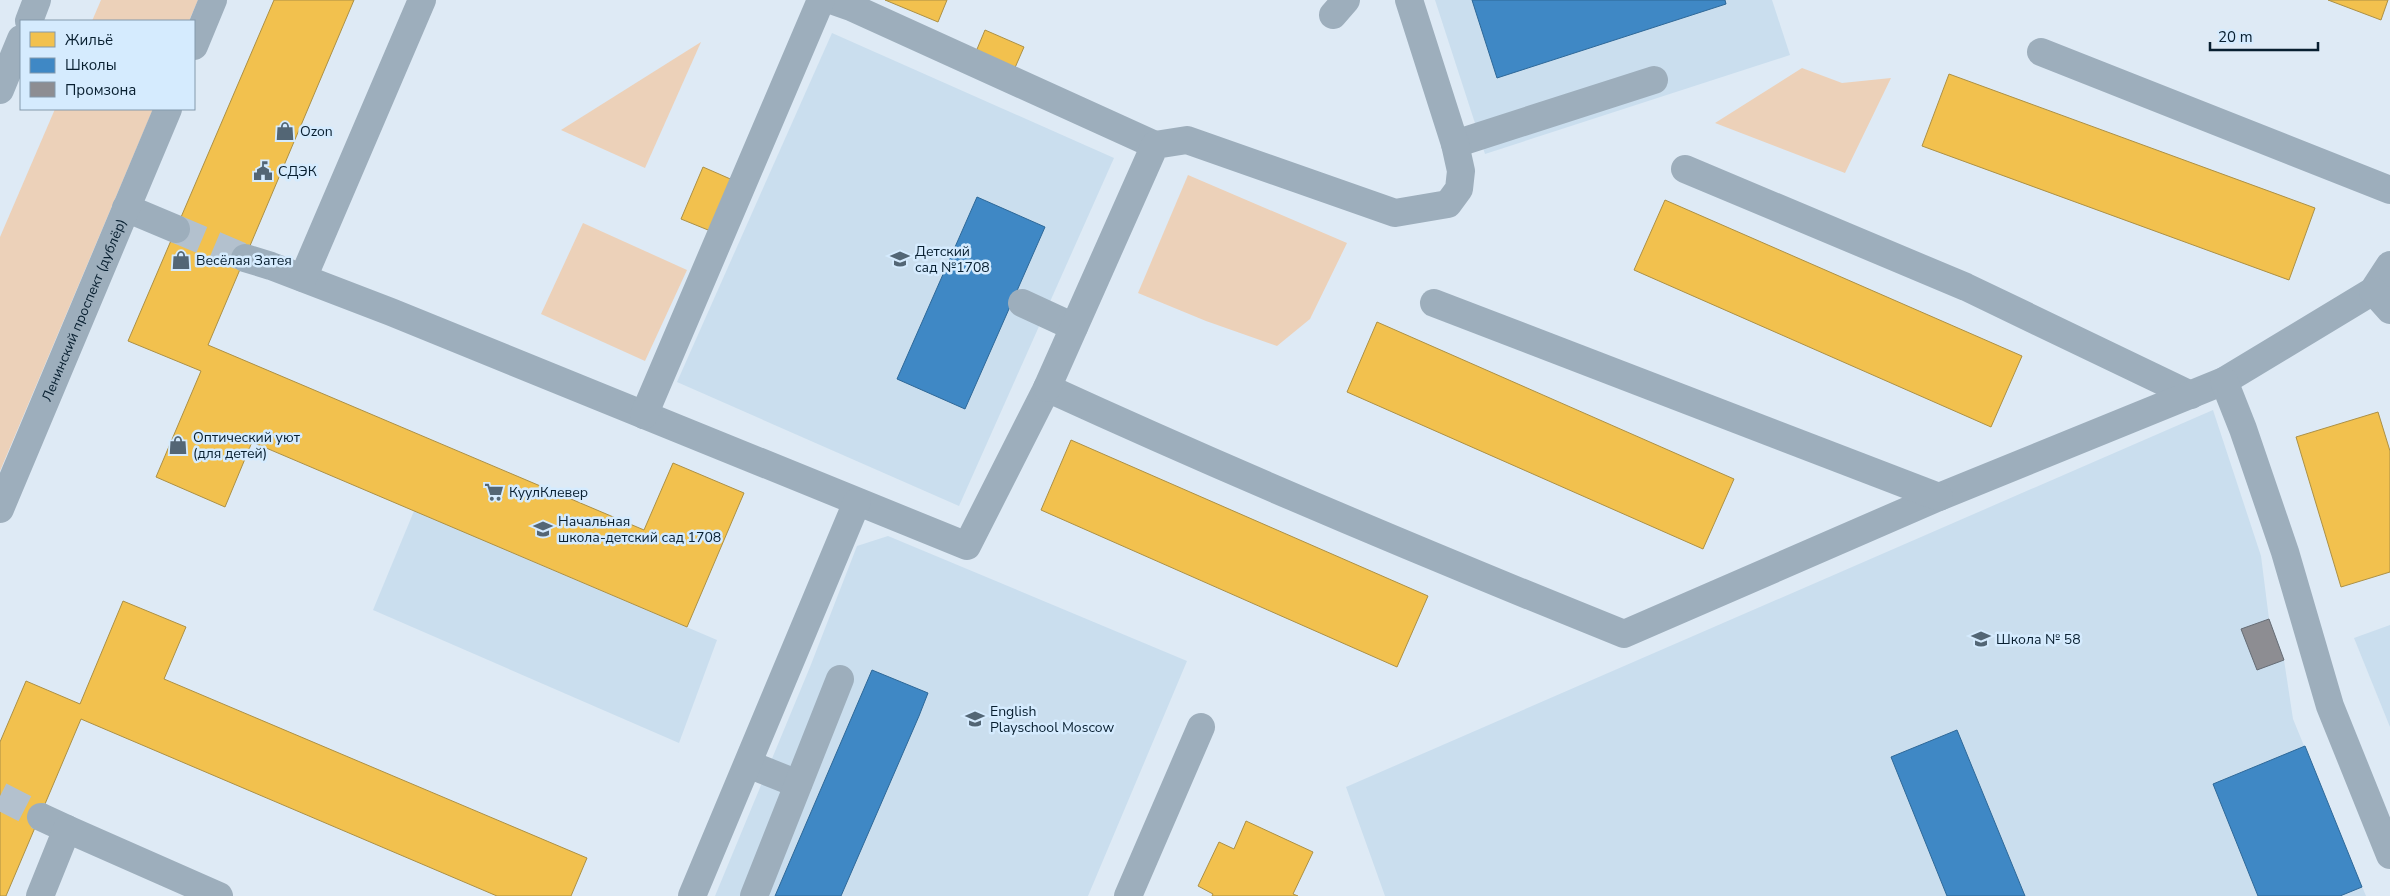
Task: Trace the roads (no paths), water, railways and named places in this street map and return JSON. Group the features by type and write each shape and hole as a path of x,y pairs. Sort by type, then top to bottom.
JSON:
{"main road":[{"path":"29,20 38,0"},
{"path":"0,90 20,41"}],"street":[{"path":"195,44 213,0"},
{"path":"303,278 422,0"},
{"path":"644,415 821,0"},
{"path":"830,0 860,11 1155,145 1187,140 1395,213 1448,204 1458,189 1461,172 1456,144 1409,0"},
{"path":"2041,52 2390,190"},
{"path":"1456,144 1654,80"},
{"name":"Ленинский проспект (дублёр)","path":"0,509 168,110"},
{"path":"244,258 303,278 967,546 1047,388 1155,145"},
{"path":"1685,169 1966,287 2191,395"},
{"path":"126,208 176,229"},
{"path":"1047,388 1128,425 1471,572 1624,634 1939,497 2224,381 2381,300 2390,265"},
{"path":"1022,303 1074,327"},
{"path":"1434,303 1939,497"},
{"path":"2224,381 2243,429 2285,552 2330,706 2390,855"},
{"path":"692,896 857,502"},
{"path":"754,896 840,679"},
{"path":"1128,896 1201,727"},
{"path":"748,764 798,784"},
{"path":"41,817 219,896"},
{"path":"40,896 67,829"}],"tunnel":[{"path":"176,229 245,258"},
{"path":"0,796 41,817"}],"place":[{"name":"Ozon","path":"285,131"},
{"name":"СДЭК","path":"263,171"},
{"name":"Детский сад №1708","path":"900,259"},
{"name":"Весёлая Затея","path":"181,260"},
{"name":"Оптический уют (для детей)","path":"178,445"},
{"name":"КуулКлевер","path":"494,492"},
{"name":"Начальная школа-детский сад 1708","path":"543,529"},
{"name":"Школа № 58","path":"1981,639"},
{"name":"English Playschool Moscow","path":"975,719"}]}
